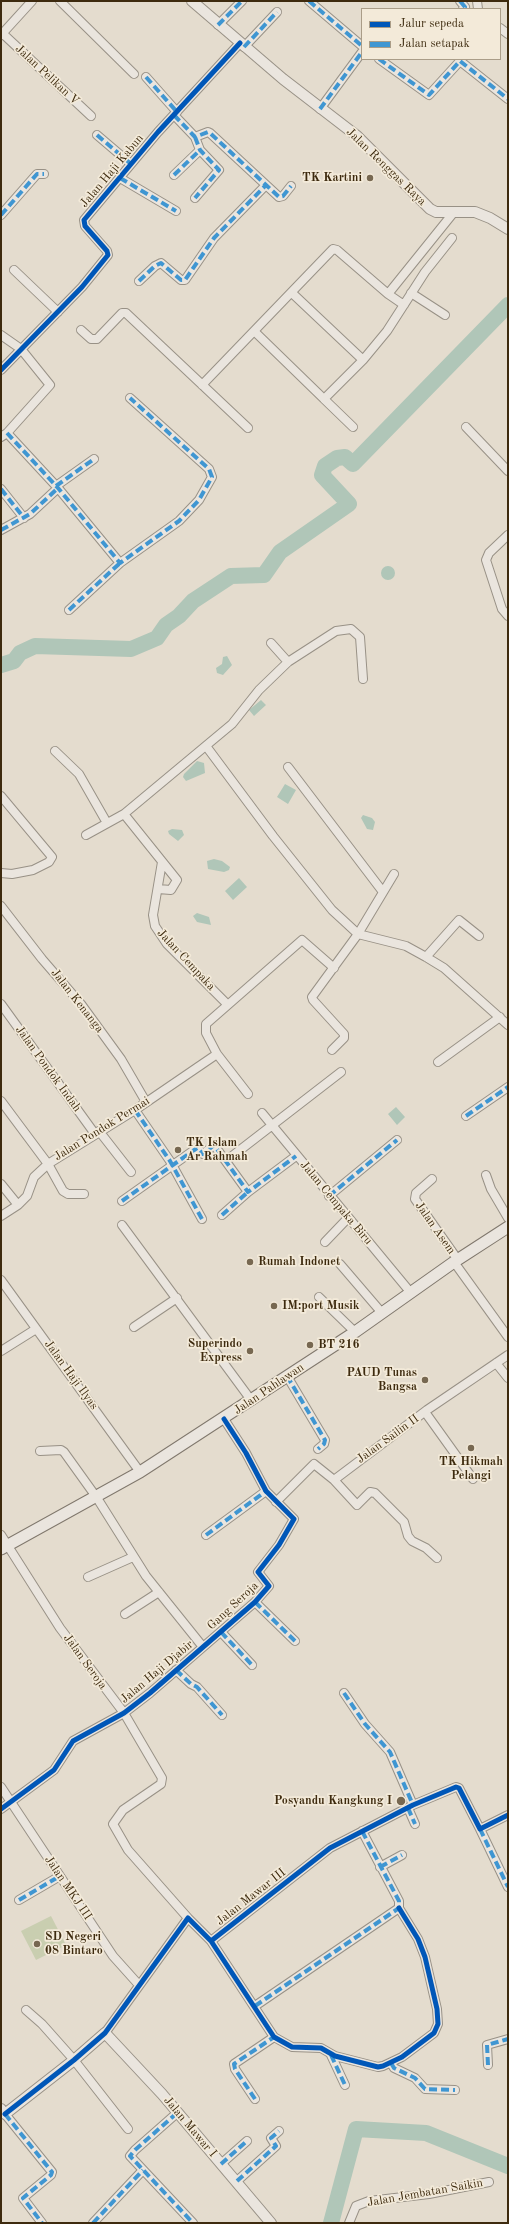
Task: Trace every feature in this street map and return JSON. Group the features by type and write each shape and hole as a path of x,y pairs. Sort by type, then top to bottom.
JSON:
{"main road":[{"name":"Jalan Pahlawan","path":"4,1547 96,1498 224,1419 355,1332 456,1261 508,1228"}],"street":[{"path":"2,34 32,1"},
{"path":"60,1 134,74"},
{"name":"Jalan Renggas Raya","path":"192,1 218,25 320,109 357,136 430,209 436,212 470,211 481,214 508,229"},
{"path":"218,25 242,1"},
{"path":"310,1 361,45"},
{"path":"460,1 466,7 464,8"},
{"name":"Jalan Haji Kabun","path":"1,370 58,312 108,256 107,251 83,223 175,113 277,12"},
{"name":"Jalan Pelikan V","path":"2,34 91,116"},
{"path":"320,109 361,53"},
{"path":"379,60 429,95 460,62 508,99"},
{"path":"146,77 195,138 200,150 218,170 195,198"},
{"path":"195,138 208,132 210,133 281,197 291,186"},
{"path":"97,135 131,164"},
{"path":"174,175 200,150"},
{"path":"1,215 36,174 44,174"},
{"path":"120,178 176,210"},
{"path":"138,281 155,266 161,263 181,280 186,280 214,238 238,214 243,211 266,185"},
{"path":"388,294 454,212"},
{"path":"324,399 363,360 387,331 411,293 452,238"},
{"path":"202,385 335,249 388,294 404,305"},
{"path":"14,270 58,312"},
{"path":"292,293 363,360"},
{"path":"411,293 445,315"},
{"path":"81,330 91,339 97,340 122,313 126,313 248,428"},
{"path":"254,331 354,427"},
{"path":"1,335 21,349 50,385 4,435 57,487 120,563"},
{"path":"69,610 120,563 179,521 199,500 212,477 209,470 130,398"},
{"path":"466,427 508,471"},
{"path":"1,530 24,518 57,487 94,459"},
{"path":"1,489 24,518"},
{"path":"508,534 489,553 486,560 499,601 508,616"},
{"path":"86,835 124,814 232,724 259,690 288,662 336,631 351,629 360,637 364,679"},
{"path":"271,643 288,662"},
{"path":"206,746 273,836 328,904 358,934 406,946 426,957 444,968 508,1025"},
{"path":"55,750 79,774 107,823"},
{"path":"288,767 383,892"},
{"path":"1,796 52,857 50,862 33,870 12,874 1,873"},
{"path":"124,814 177,880 171,890 158,889"},
{"name":"Jalan Cempaka","path":"162,862 153,918 158,931 167,944 227,1004"},
{"path":"332,1050 344,1038 344,1034 312,998 358,934 394,874"},
{"name":"Jalan Kenanga","path":"1,906 42,959 81,1004 121,1060 146,1102"},
{"path":"426,957 459,920 478,936"},
{"path":"248,1094 217,1054 206,1032 206,1026 227,1004 302,940 334,968"},
{"name":"Jalan Pondok Indah","path":"1,1004 97,1132 130,1172"},
{"path":"438,1062 500,1017"},
{"name":"Jalan Pondok Permai","path":"1,1216 18,1205 28,1194 34,1176 48,1164 97,1132 135,1110 217,1054"},
{"path":"230,1157 272,1127 341,1072"},
{"path":"466,1116 508,1087"},
{"path":"1,1101 48,1164 65,1193 84,1194"},
{"path":"135,1110 173,1166 202,1219"},
{"name":"Jalan Cempaka Biru","path":"262,1113 347,1219 411,1293"},
{"path":"329,1196 397,1140"},
{"path":"122,1202 197,1148 203,1154 214,1145 248,1192"},
{"path":"222,1215 248,1192 296,1156"},
{"path":"486,1175 491,1190 508,1218"},
{"name":"Jalan Asem","path":"432,1179 416,1193 414,1199 456,1261"},
{"path":"1,1184 18,1205"},
{"path":"325,1242 347,1219"},
{"path":"122,1225 251,1400"},
{"path":"456,1261 508,1337"},
{"path":"340,1264 382,1313"},
{"name":"Jalan Haji Ilyas","path":"1,1280 105,1421 140,1472"},
{"path":"319,1297 355,1332"},
{"path":"134,1327 177,1298"},
{"path":"1,1351 36,1329"},
{"name":"Jalan Sailin II","path":"334,1480 425,1412 508,1355"},
{"path":"496,1363 508,1378"},
{"path":"287,1376 326,1440 318,1449"},
{"path":"425,1412 473,1479"},
{"path":"224,1419 246,1453 266,1491 276,1502 314,1464 334,1480 357,1505 370,1492 375,1493 404,1522 408,1536 412,1541 426,1548 437,1558"},
{"name":"Jalan Haji Djabir","path":"40,1451 63,1451 96,1498 133,1557 203,1647 124,1713"},
{"path":"206,1535 266,1491"},
{"name":"Gang Seroja","path":"203,1647 255,1602 269,1586 258,1571 280,1545 294,1520 276,1502"},
{"name":"Jalan Seroja","path":"1,1535 4,1547 65,1634 124,1713 163,1780 159,1786 118,1815 113,1822 114,1829 144,1871 188,1918"},
{"path":"88,1577 133,1557"},
{"path":"125,1614 159,1592"},
{"path":"255,1602 296,1640"},
{"path":"221,1632 252,1665"},
{"path":"176,1670 191,1684 197,1687 222,1715"},
{"path":"344,1693 365,1724 390,1752 415,1824"},
{"path":"1,1809 54,1770 73,1741 124,1713"},
{"name":"Jalan MKJ III","path":"1,1787 113,1956 140,1985"},
{"name":"Jalan Mawar III","path":"188,1918 211,1941 254,1909 317,1857 410,1806 457,1787 480,1829"},
{"path":"508,1815 480,1829 508,1887"},
{"path":"211,1941 274,2037 288,2046 321,2048 331,2055 378,2067 392,2063 434,2033 438,2024 437,2009 425,1957 418,1939 399,1908 399,1901 362,1831"},
{"path":"380,1867 402,1855"},
{"path":"19,1900 60,1876"},
{"path":"255,2006 399,1908"},
{"path":"42,2223 23,2198 51,2176 52,2172 3,2111 74,2060 105,2033 188,1918"},
{"path":"26,2010 42,2024 74,2060 128,2129"},
{"name":"Jalan Mawar I","path":"105,2033 237,2181 271,2223"},
{"path":"255,2099 234,2064 274,2037"},
{"path":"488,2065 487,2045 508,2039"},
{"path":"331,2055 346,2085"},
{"path":"392,2063 394,2068 415,2078 425,2089 455,2090"},
{"path":"177,2113 130,2155 142,2170 193,2223"},
{"path":"237,2181 276,2146 272,2138 279,2131"},
{"path":"221,2164 247,2141"},
{"path":"93,2223 142,2170"},
{"name":"Jalan Jembatan Saikin","path":"349,2223 356,2206 369,2201 429,2194 489,2182"}],"shaded area":[{"path":"388,566 393,568 395,573 393,578 388,580 383,578 381,573 383,568"},
{"path":"227,656 232,665 223,675 217,673 216,668 222,664 223,657"},
{"path":"261,700 266,705 254,716 249,710"},
{"path":"197,761 204,763 205,773 186,781 183,777 184,774"},
{"path":"285,784 296,790 288,804 277,797"},
{"path":"363,815 372,818 375,822 373,830 367,829 361,818"},
{"path":"172,829 182,830 184,835 178,841 169,834 168,831"},
{"path":"214,859 222,861 230,867 229,870 224,872 208,869 207,861"},
{"path":"239,878 247,887 233,900 225,891"},
{"path":"197,913 209,917 211,925 197,922 193,916"},
{"path":"396,1107 405,1117 397,1125 388,1114"},
{"path":"51,1916 66,1945 36,1960 21,1931"}],"waterway":[{"path":"1,665 14,661 20,653 35,646 131,649 157,638 166,625 179,616 193,601 231,576 264,575 280,552 349,504 322,475 325,466 337,458 345,457 353,464 508,305"},
{"path":"331,2223 356,2129 426,2133 508,2166"}],"marked path":[{"path":"218,25 242,1"},
{"path":"309,1 361,45"},
{"path":"460,1 465,7 464,8"},
{"path":"244,47 277,12"},
{"path":"320,109 361,53"},
{"path":"380,60 429,95 460,61 508,99"},
{"path":"146,77 177,112"},
{"path":"174,115 195,137 208,132 210,133 279,197 283,196 291,186"},
{"path":"97,135 131,164"},
{"path":"195,137 200,150 219,170 195,198"},
{"path":"174,175 200,150"},
{"path":"1,215 37,174 44,174"},
{"path":"120,178 176,211"},
{"path":"139,281 155,266 161,263 181,280 185,280 214,238 266,185"},
{"path":"7,433 58,488 120,563 179,521 199,500 212,477 209,469 130,398"},
{"path":"56,486 94,459"},
{"path":"1,530 30,514 58,488"},
{"path":"1,489 24,518"},
{"path":"69,610 120,563"},
{"path":"466,1116 508,1087"},
{"path":"135,1110 170,1161 202,1219"},
{"path":"329,1196 397,1140"},
{"path":"122,1201 197,1148 203,1154 214,1145 248,1192 296,1156"},
{"path":"222,1215 248,1192"},
{"path":"287,1376 325,1440 324,1444 318,1449"},
{"path":"206,1535 266,1491"},
{"path":"255,1602 295,1641"},
{"path":"221,1632 252,1665"},
{"path":"176,1670 191,1684 197,1687 222,1715"},
{"path":"344,1693 365,1724 390,1752 413,1805"},
{"path":"408,1808 415,1824"},
{"path":"480,1829 508,1887"},
{"path":"255,2006 399,1908 399,1901 362,1831"},
{"path":"380,1867 402,1855"},
{"path":"19,1900 60,1876"},
{"path":"255,2099 235,2069 234,2064 274,2037"},
{"path":"488,2065 487,2045 508,2039"},
{"path":"331,2055 345,2085"},
{"path":"391,2063 394,2068 415,2078 425,2089 455,2090"},
{"path":"177,2113 130,2156 193,2223"},
{"path":"5,2114 52,2172 51,2175 23,2198 42,2223"},
{"path":"237,2181 276,2146 271,2138 279,2131"},
{"path":"221,2164 247,2141"},
{"path":"93,2223 143,2170"}],"cycle path":[{"path":"1,370 82,287 108,255 107,251 85,226 84,220 158,132 240,43"},
{"path":"1,1809 54,1770 73,1741 124,1713 150,1693 255,1602 269,1586 258,1572 279,1545 294,1519 266,1491 246,1453 224,1419"},
{"path":"5,2114 74,2060 105,2033 188,1918 211,1941 330,1848 413,1805 456,1787 459,1788 480,1829 508,1815"},
{"path":"211,1941 274,2037 292,2047 321,2048 335,2056 378,2067 402,2057 434,2033 438,2024 437,2009 425,1957 418,1939 399,1908"}],"place":[{"name":"TK Kartini","path":"370,178"},
{"name":"TK Islam Ar Rahmah","path":"178,1150"},
{"name":"Rumah Indonet","path":"250,1262"},
{"name":"IM:port Musik","path":"274,1306"},
{"name":"BT 216","path":"310,1345"},
{"name":"Superindo Express","path":"250,1351"},
{"name":"PAUD Tunas Bangsa","path":"425,1380"},
{"name":"TK Hikmah Pelangi","path":"471,1448"},
{"name":"Posyandu Kangkung I","path":"401,1801"},
{"name":"SD Negeri 08 Bintaro","path":"37,1944"}]}
